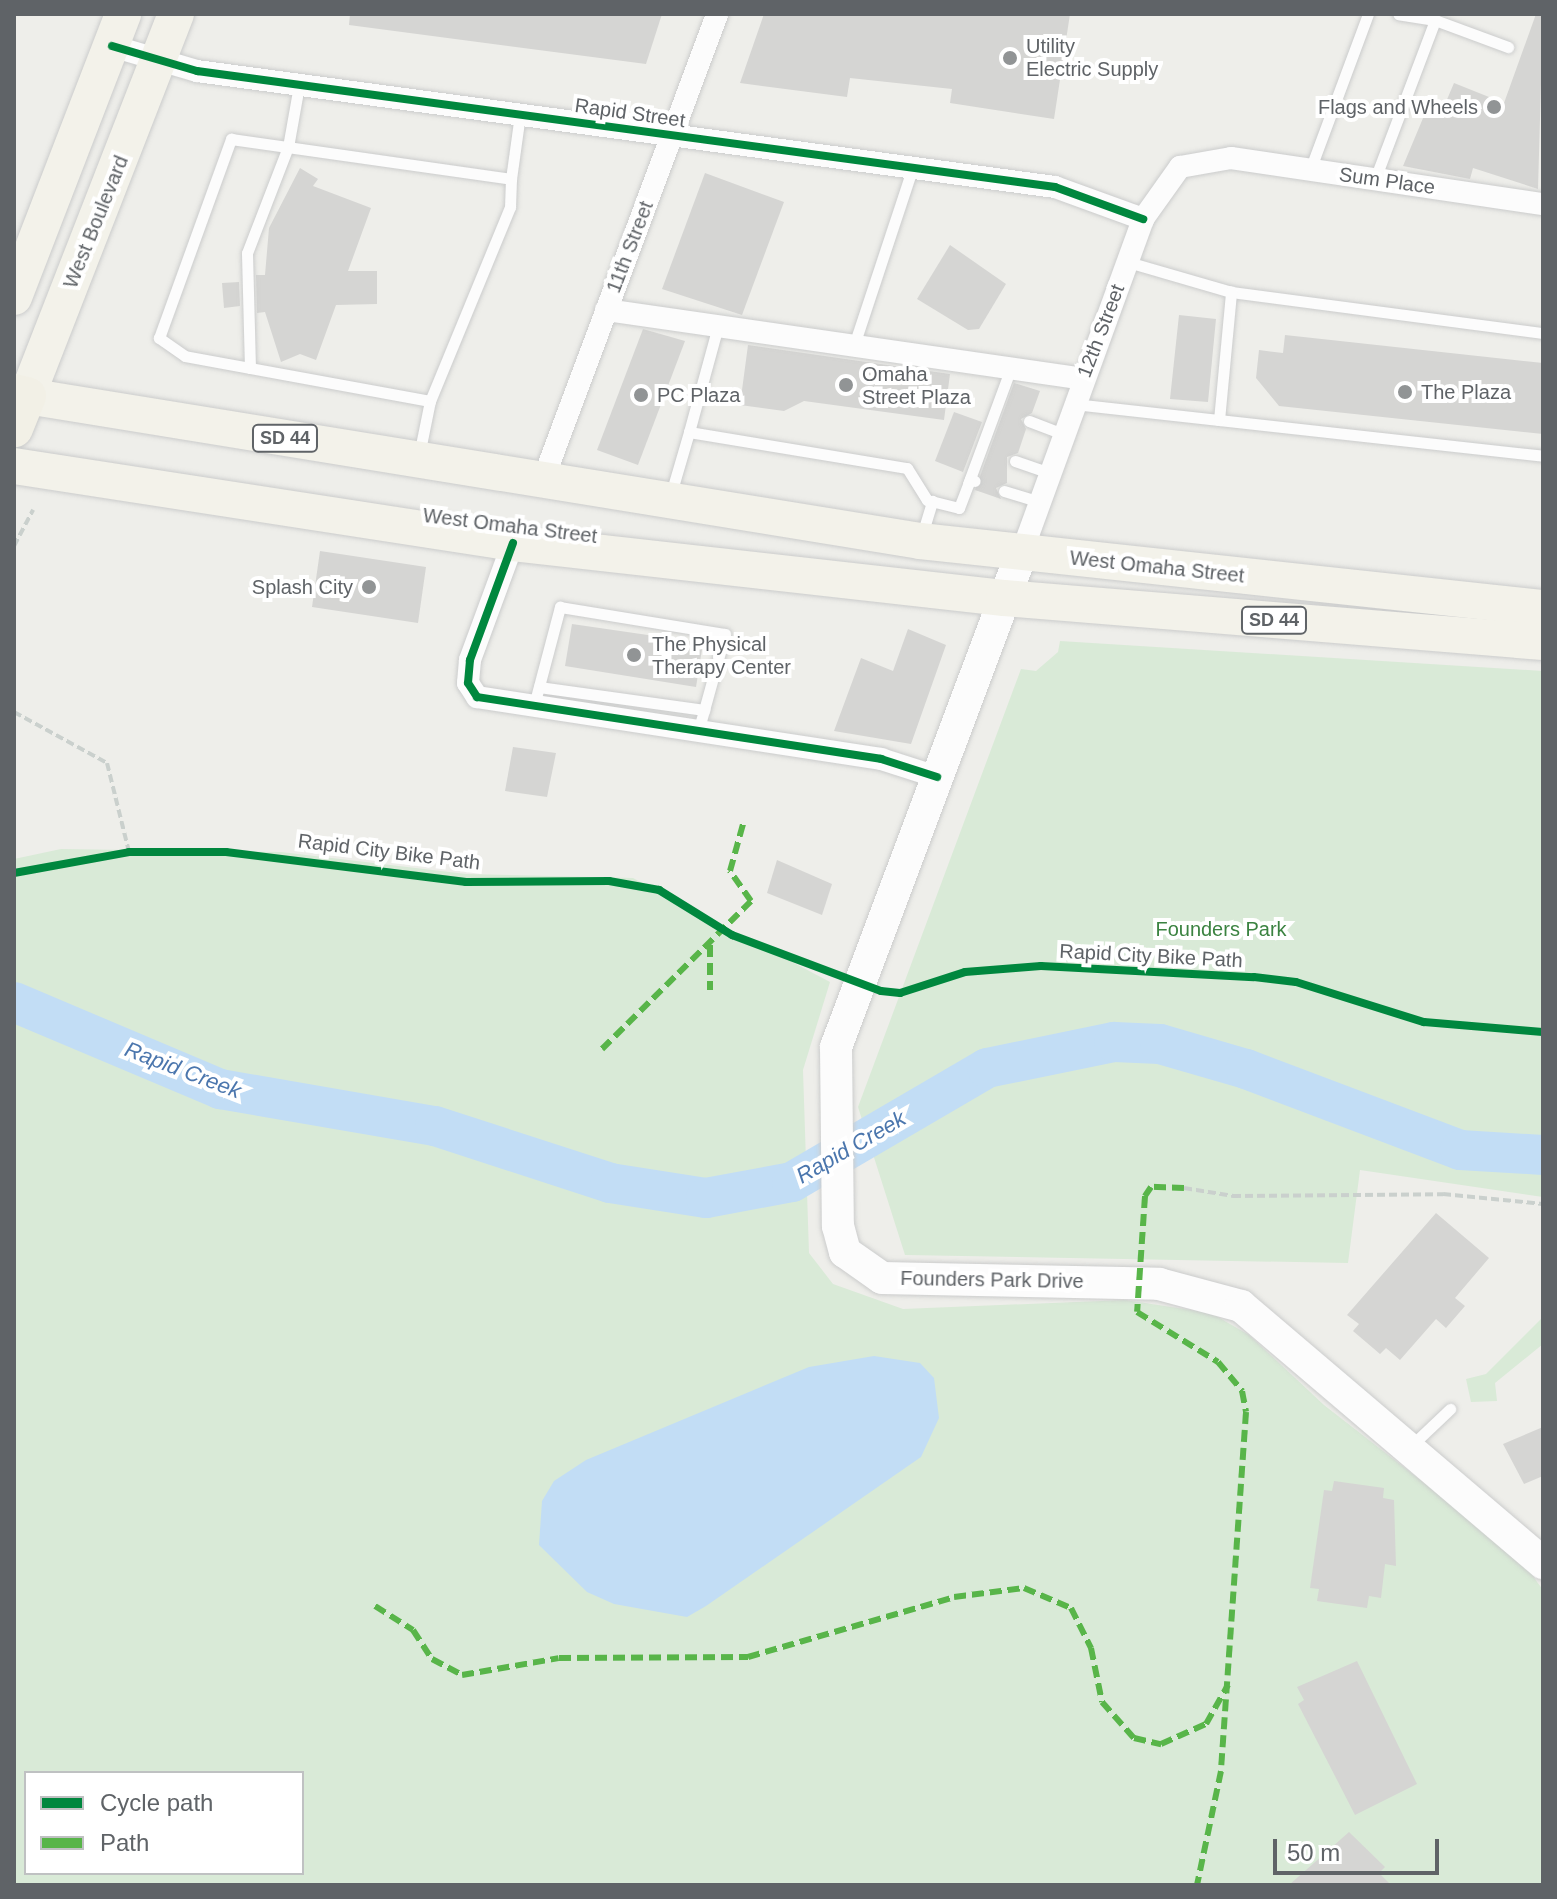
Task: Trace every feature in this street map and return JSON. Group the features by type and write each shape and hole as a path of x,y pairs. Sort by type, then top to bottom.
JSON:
{"main road":[{"name":"West Boulevard","path":"18,406 176,14"},
{"path":"14,297 118,23"},
{"name":"West Omaha Street","path":"18,406 418,460 920,541 1543,608"},
{"name":"West Omaha Street","path":"14,466 513,543 1004,598 1543,642"},
{"name":"Founders Park Drive","path":"1022,552 836,1047 838,1226 845,1252 882,1278 1137,1283 1218,1295 1267,1323 1543,1563"}],"street":[{"name":"11th Street","path":"543,480 717,14"},
{"name":"Rapid Street","path":"118,23 157,64 1055,187 1143,219"},
{"name":"Sum Place","path":"1231,158 1543,204"},
{"name":"12th Street","path":"1022,552 1143,219 1180,167 1231,158"},
{"path":"606,310 1083,379"},
{"path":"513,543 468,683 477,697 533,710 881,759 937,777"}],"lane":[{"path":"1310,170 1368,14"},
{"path":"1398,14 1435,20 1508,47"},
{"path":"1375,179 1435,20"},
{"path":"250,368 247,253 288,147 299,85"},
{"path":"418,460 430,401 510,207 520,114"},
{"path":"430,401 185,356 159,338 231,139 511,179"},
{"path":"854,345 913,167"},
{"path":"1128,262 1231,292 1543,333"},
{"path":"1219,420 1231,292"},
{"path":"668,501 718,326"},
{"path":"927,500 959,508 984,451 1011,368"},
{"path":"1074,404 1543,456"},
{"path":"1029,421 1063,434"},
{"path":"689,432 907,468 927,500 920,541"},
{"path":"1015,461 1049,473"},
{"path":"1004,491 1039,502"},
{"path":"533,710 560,607 725,634 698,733"},
{"path":"539,687 704,710"},
{"path":"1411,1446 1450,1409"}],"path":[{"path":"14,546 33,510"},
{"path":"14,712 77,740 107,763 129,852"},
{"path":"113,854 144,852"},
{"path":"1184,1188 1233,1196 1443,1194 1543,1204"}],"green space":[{"name":"Founders Park","path":"1060,641 1543,671 1543,1197 1360,1170 1348,1263 905,1255 858,1107 1021,669 1036,671 1058,652"},
{"path":"61,849 281,852 466,874 633,878 830,982 803,1070 809,1253 833,1284 903,1309 1125,1300 1211,1313 1249,1335 1324,1405 1519,1557 1543,1590 1543,1885 14,1885 14,859"},
{"path":"1543,1317 1543,1344 1495,1383 1497,1401 1471,1402 1466,1379 1486,1374"}],"water":[{"path":"874,1356 920,1363 934,1378 939,1418 921,1457 687,1617 614,1604 587,1592 539,1545 542,1501 554,1481 586,1460 809,1367"}],"building":[{"path":"350,14 662,14 646,64 349,25"},
{"path":"764,14 1070,14 1054,119 950,103 952,89 850,78 847,97 740,83"},
{"name":"Flags and Wheels","path":"1536,14 1543,14 1538,189 1473,168 1470,179 1403,166 1426,111 1440,116 1454,83 1504,103"},
{"path":"300,168 318,179 313,186 371,208 348,271 377,271 377,304 336,305 316,360 300,354 281,362 265,312 257,313 256,275 265,275 269,228"},
{"path":"705,173 784,202 742,315 662,289"},
{"path":"950,245 1006,284 979,329 968,330 917,299"},
{"path":"239,282 240,306 224,308 222,283"},
{"path":"1179,315 1216,319 1208,402 1170,399"},
{"name":"PC Plaza","path":"643,329 685,341 638,465 597,450"},
{"name":"The Plaza","path":"1285,335 1543,363 1543,434 1279,406 1256,378 1259,350 1283,353"},
{"name":"Omaha Street Plaza","path":"748,345 950,374 944,420 804,401 784,411 740,405"},
{"path":"1014,383 1040,391 1032,413 1021,419 1026,429 1018,453 1007,457 1007,483 996,488 1001,499 975,490"},
{"path":"954,412 982,422 963,472 935,461"},
{"name":"Splash City","path":"320,551 426,567 418,623 312,607"},
{"name":"The Physical Therapy Center","path":"572,624 703,643 696,687 565,666"},
{"path":"908,629 946,645 911,744 834,731 861,658 893,671"},
{"path":"513,747 556,753 547,797 505,791"},
{"path":"777,860 832,884 822,915 767,893"},
{"path":"1436,1213 1489,1258 1455,1298 1465,1306 1446,1328 1436,1319 1400,1360 1386,1348 1380,1354 1353,1331 1359,1324 1347,1315"},
{"path":"1543,1427 1543,1476 1524,1484 1503,1444"},
{"path":"1334,1481 1384,1488 1383,1498 1394,1500 1396,1566 1385,1564 1381,1598 1369,1596 1367,1608 1317,1601 1319,1589 1310,1588 1324,1490 1332,1491"},
{"path":"1357,1661 1417,1784 1355,1815 1298,1704 1304,1700 1297,1687"},
{"path":"1349,1832 1385,1867 1379,1873 1391,1885 1289,1885"}],"waterway":[{"name":"Rapid Creek","path":"14,1002 220,1089 435,1126 610,1183 706,1198 792,1182 987,1068 1114,1042 1160,1044 1246,1069 1460,1150 1543,1155"}],"marked path":[{"path":"602,1049 751,901 730,871 743,824"},
{"path":"710,945 710,990"},
{"path":"1184,1188 1151,1187 1145,1196 1137,1312 1218,1362 1242,1391 1246,1412 1221,1771 1197,1885"},
{"path":"375,1606 413,1630 432,1659 462,1675 559,1658 748,1657 954,1597 1024,1588 1071,1608 1091,1648 1102,1702 1134,1738 1161,1744 1206,1724 1228,1685"}],"cycle path":[{"path":"112,46 197,71 1055,187 1143,219"},
{"path":"513,543 470,660 468,683 477,697 881,759 937,777"},
{"name":"Rapid City Bike Path","path":"14,873 129,852 226,852 466,882 609,881 659,890 732,935 881,991 900,993 965,972 1041,966 1254,977 1296,982 1424,1022 1543,1032"}],"place":[{"name":"Utility Electric Supply","path":"1010,58"},
{"name":"Flags and Wheels","path":"1494,107"},
{"name":"Omaha Street Plaza","path":"846,385"},
{"name":"The Plaza","path":"1405,392"},
{"name":"PC Plaza","path":"641,395"},
{"name":"Splash City","path":"369,587"},
{"name":"The Physical Therapy Center","path":"634,655"}]}
